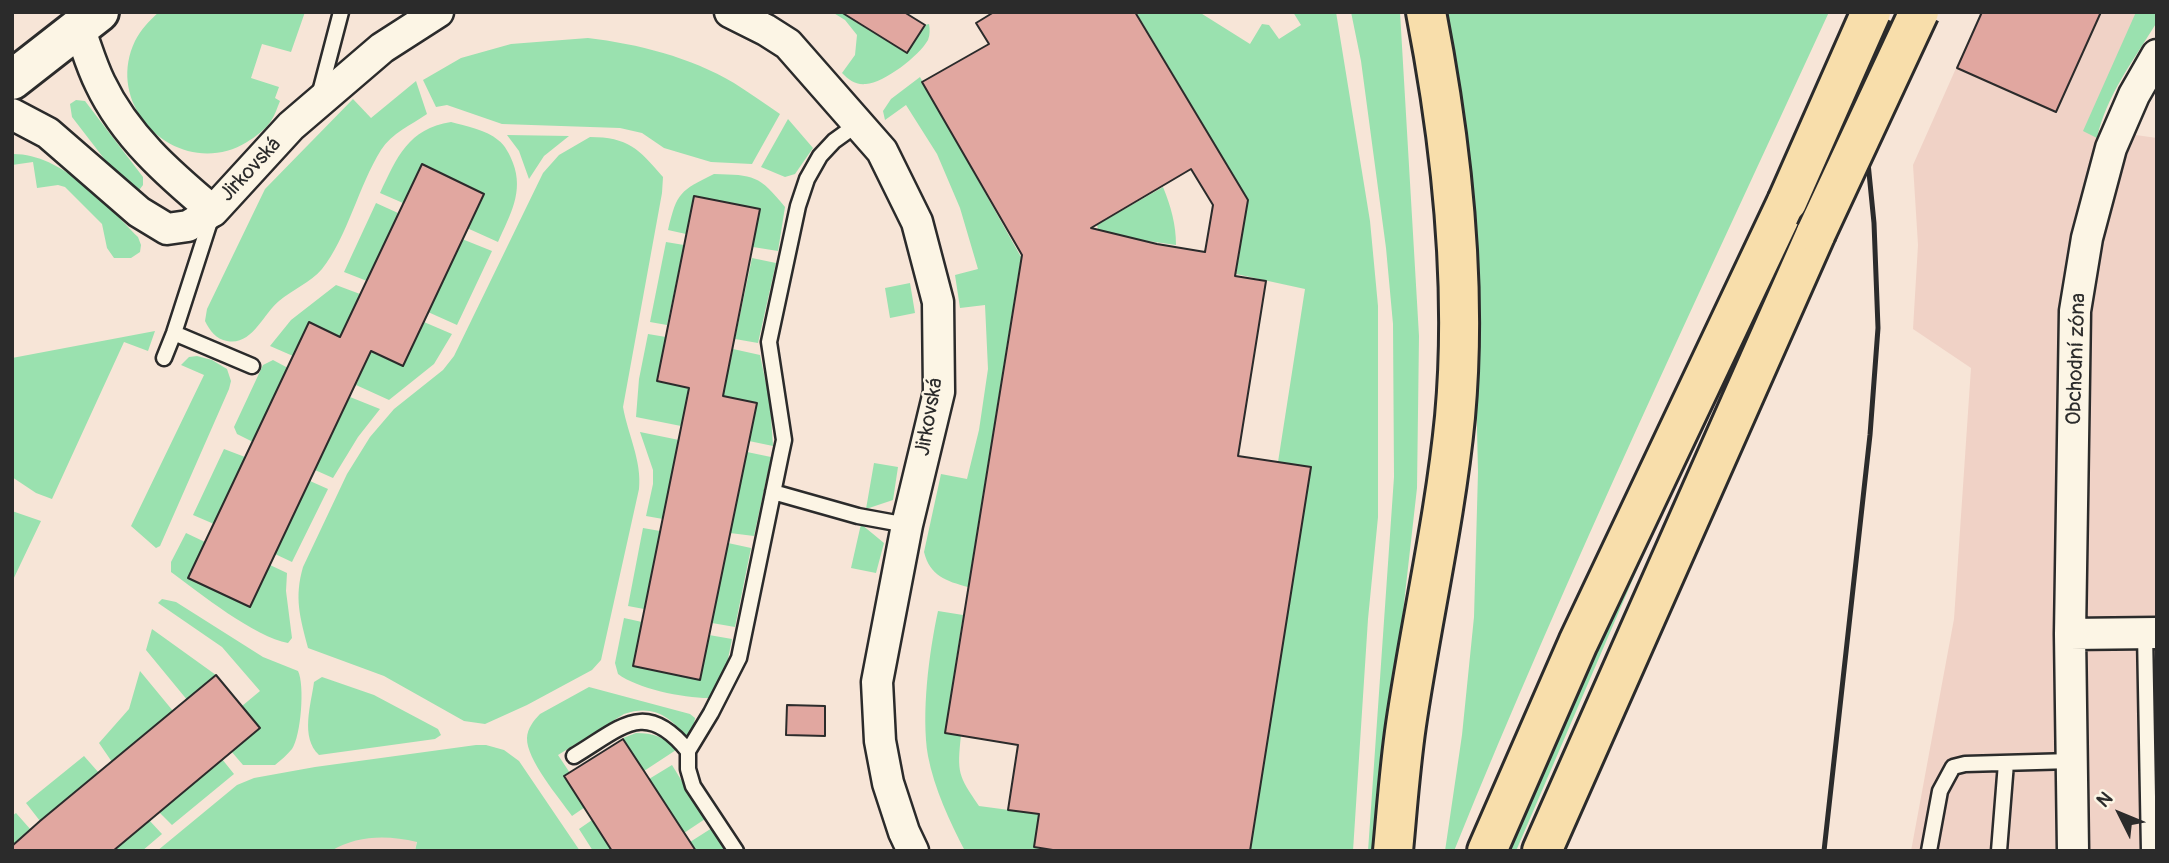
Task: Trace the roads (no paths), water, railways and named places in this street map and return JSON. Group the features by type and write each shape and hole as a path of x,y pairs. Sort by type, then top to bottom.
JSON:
{"highway":[{"path":"1393,851 1406,727 1447,478 1455,415 1458,353 1458,294 1450,175 1439,80 1426,12"},
{"path":"1487,851 1578,643 1787,202 1871,12"},
{"path":"1542,851 1816,233 1919,12"}],"street":[{"name":"Jirkovská","path":"89,20 100,84 133,135 172,177 213,211 291,126 317,103 382,48 439,12"},
{"name":"Jirkovská","path":"730,12 788,44 882,151 916,222 938,302 939,392 907,525 877,682 880,741 884,762 904,832 913,851"},
{"path":"12,80 89,20"},
{"name":"Obchodní zóna","path":"2073,851 2070,634 2076,312 2087,238 2111,148 2134,95 2157,55"},
{"path":"12,114 48,133 139,212 167,229 188,226 213,211"},
{"path":"2070,634 2151,633"}],"lane":[{"path":"317,103 341,12"},
{"path":"736,851 692,786 688,751 739,658 784,440 769,342 798,206 807,179 820,156 834,141 859,123"},
{"path":"164,358 213,211"},
{"path":"174,333 252,366"},
{"path":"773,492 858,516 907,525"},
{"path":"2149,851 2151,633"},
{"path":"574,756 630,722 652,722 673,733 688,751"},
{"path":"1929,851 1940,791 1953,767 1965,764 2072,761"},
{"path":"1999,851 2006,763"}],"railway":[{"path":"1824,851 1870,435 1878,328 1874,223 1853,12"}]}
